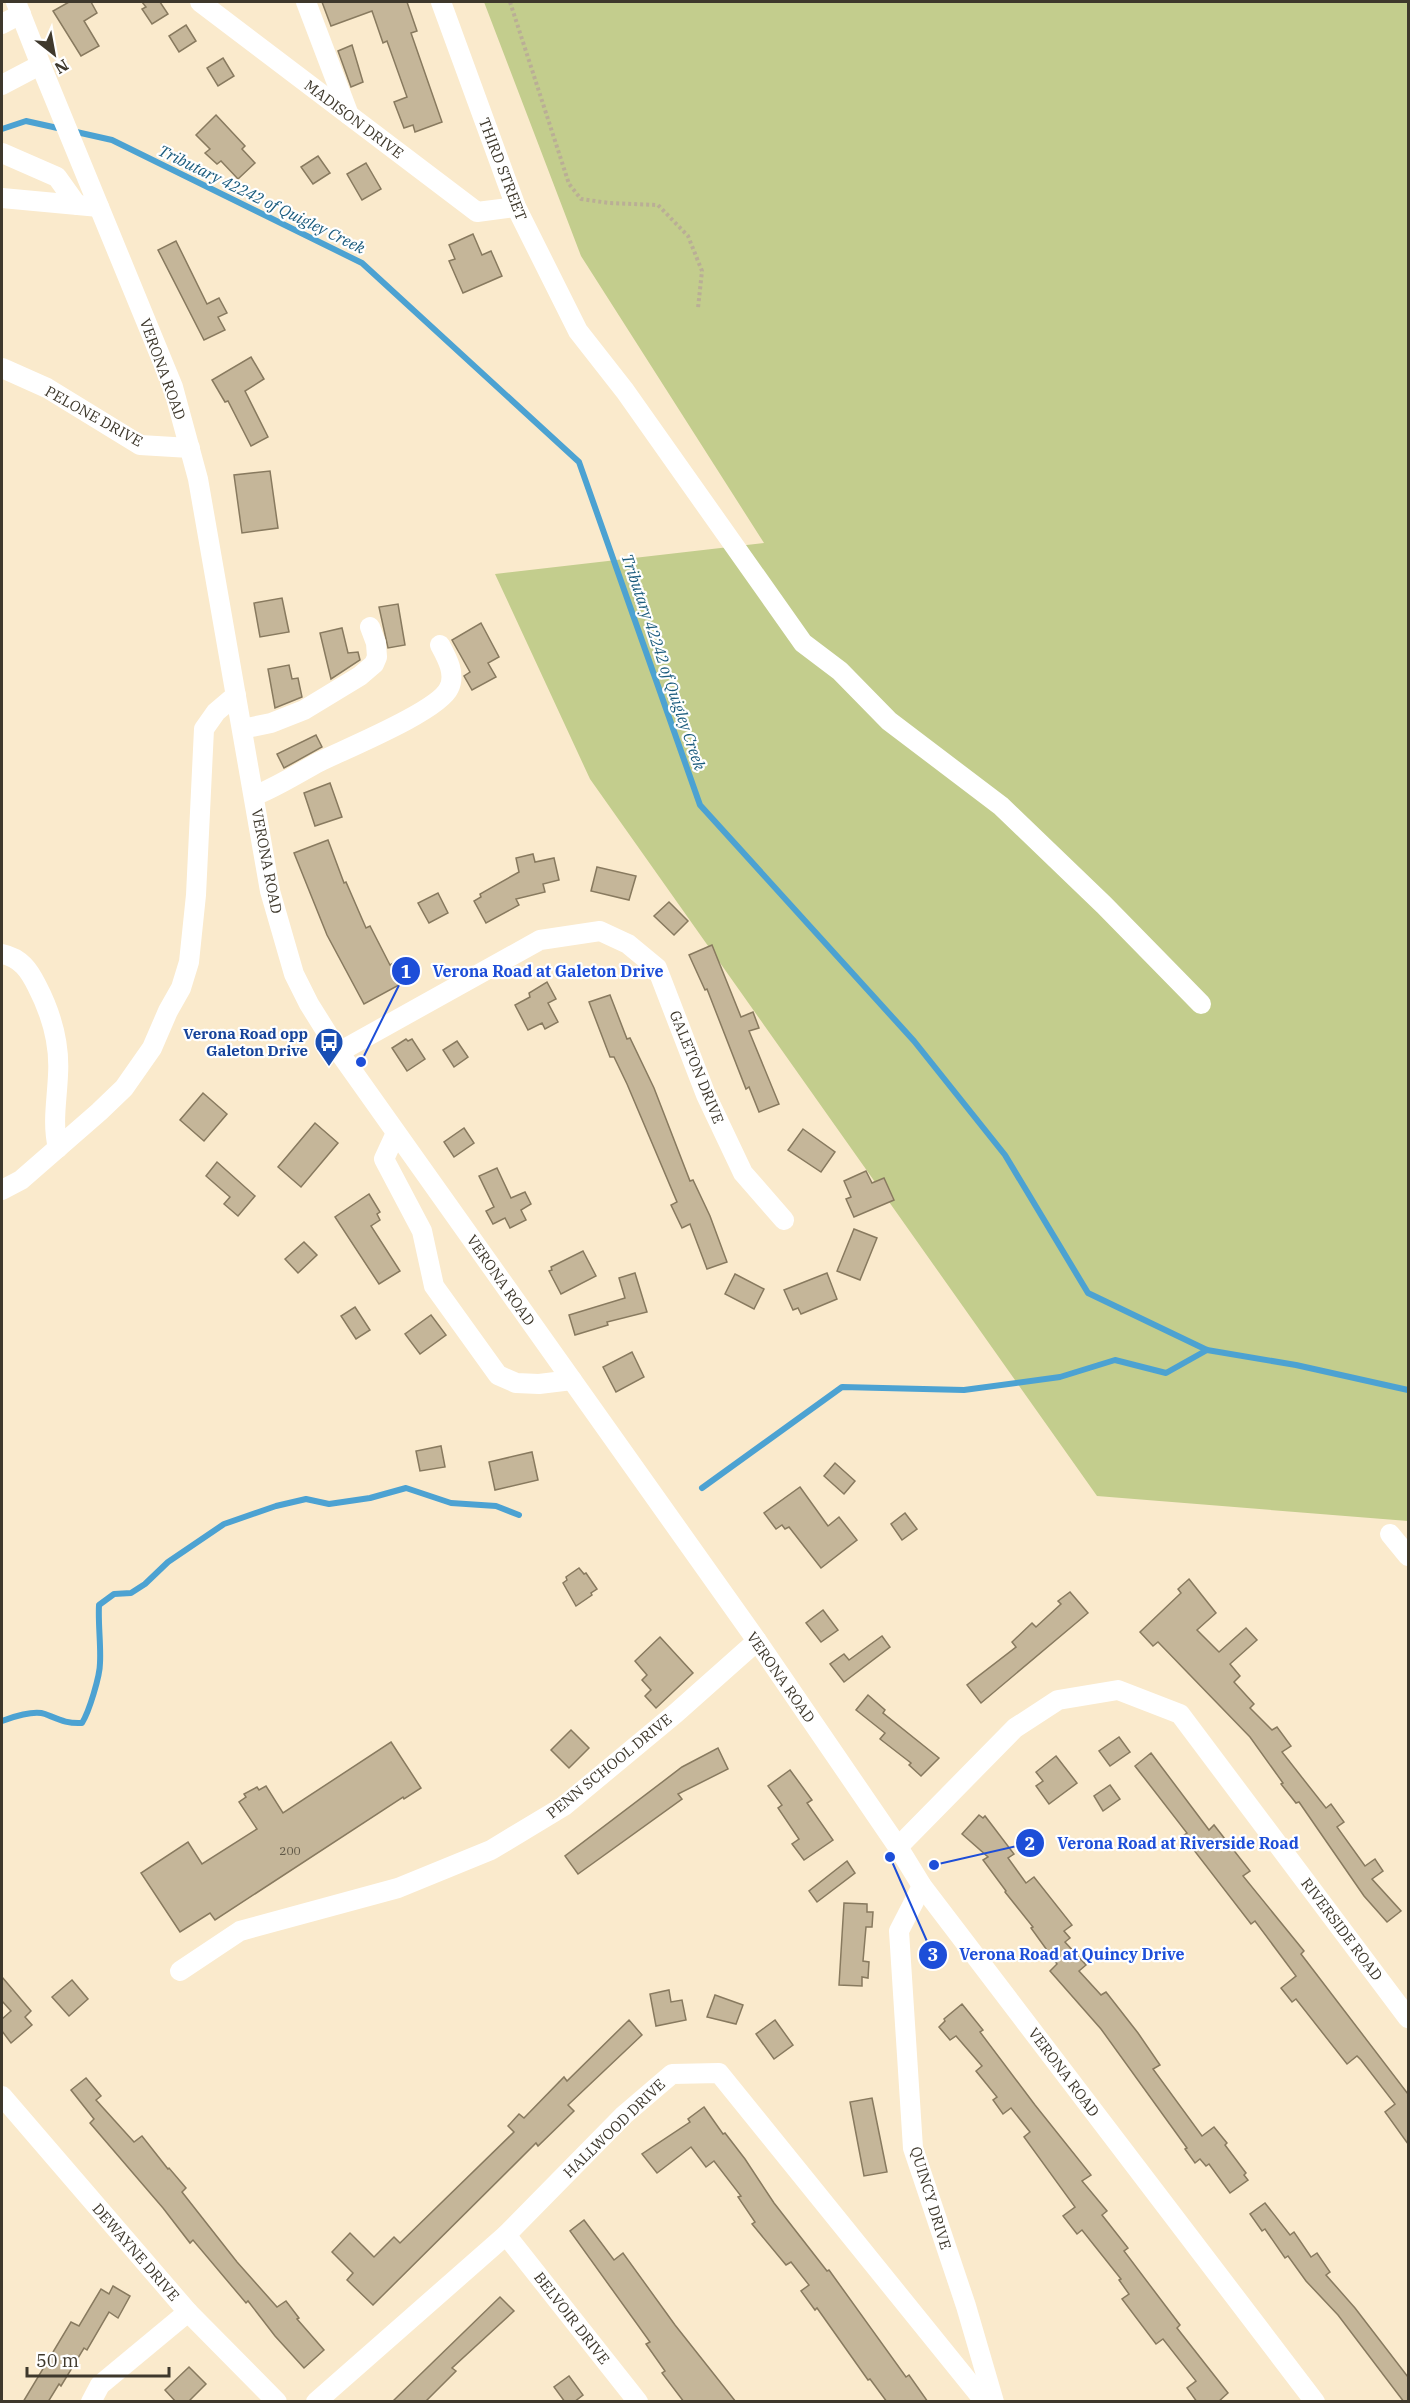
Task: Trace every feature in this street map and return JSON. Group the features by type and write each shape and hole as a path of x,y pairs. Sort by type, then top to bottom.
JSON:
{"street":[{"name":"MADISON DRIVE","path":"200,2 477,212 516,207"},
{"path":"306,2 349,115"},
{"name":"THIRD STREET","path":"441,2 516,207 578,331 660,440 802,643 840,671 889,721 1001,806 1104,905 1201,1004"},
{"path":"2,24 19,8"},
{"name":"VERONA ROAD","path":"19,8 173,387 198,479 270,891 294,974 309,1004 339,1052 757,1641 898,1846 922,1886 1314,2402"},
{"path":"2,85 42,69"},
{"path":"2,153 57,177 77,205"},
{"path":"2,198 99,207"},
{"name":"PELONE DRIVE","path":"2,368 47,388 140,445 190,448"},
{"path":"242,729 271,723 304,710 360,676 374,664 377,657 376,643 370,627"},
{"path":"254,796 277,787 316,764 420,712 443,697 452,681 449,663 440,645"},
{"path":"2,1190 21,1180 124,1088 152,1048 181,988 189,962 196,895 204,729 216,712 236,695"},
{"name":"GALETON DRIVE","path":"339,1052 540,940 600,931 628,944 657,968 706,1095 743,1173 784,1220"},
{"path":"2,954 11,956 28,968 52,1022 58,1045 54,1131 58,1148"},
{"path":"396,1133 384,1159 422,1231 434,1286 498,1375 516,1383 528,1384 572,1380"},
{"path":"1390,1534 1408,1556"},
{"name":"PENN SCHOOL DRIVE","path":"180,1971 240,1931 398,1888 491,1850 564,1806 676,1713 757,1641"},
{"name":"RIVERSIDE ROAD","path":"898,1846 1015,1728 1058,1700 1118,1690 1180,1714 1408,2018"},
{"name":"QUINCY DRIVE","path":"922,1886 899,1931 913,2148 966,2306 994,2402"},
{"name":"HALLWOOD DRIVE","path":"316,2402 506,2235 624,2115 672,2074 719,2073 985,2402"},
{"name":"DEWAYNE DRIVE","path":"2,2096 188,2312 277,2402"},
{"name":"BELVOIR DRIVE","path":"506,2235 638,2402"},
{"path":"91,2402 100,2385 188,2312"}],"path":[{"path":"510,2 569,184 581,199 609,203 658,205 687,236 702,271 698,308"}],"green space":[{"path":"484,2 1408,2 1408,1521 1097,1496 590,779 495,574 764,543 581,256"}],"building":[{"path":"69,2 91,2 97,13 84,21 99,46 81,56 53,11"},
{"path":"142,2 160,2 168,14 152,24 142,9 146,7"},
{"path":"322,2 407,2 417,31 411,33 442,122 415,132 413,125 404,128 394,102 407,97 387,41 383,43 372,11 331,26"},
{"path":"186,25 196,41 179,52 169,36"},
{"path":"352,45 363,82 351,87 338,51"},
{"path":"223,58 234,76 218,86 207,68"},
{"path":"216,115 245,146 242,149 255,163 238,179 221,161 217,164 205,153 210,149 196,135"},
{"path":"318,156 330,173 313,184 301,167"},
{"path":"366,163 381,189 362,200 347,174"},
{"path":"473,234 482,255 491,251 502,276 463,293 449,261 455,259 449,245"},
{"path":"176,241 207,304 219,298 227,313 218,317 225,330 204,340 158,250"},
{"path":"251,357 264,379 245,391 268,437 251,446 228,401 225,402 212,380"},
{"path":"270,471 278,528 242,533 234,475"},
{"path":"282,598 289,632 260,637 254,603"},
{"path":"398,604 405,645 388,648 379,607"},
{"path":"481,623 499,657 488,663 496,677 472,690 464,676 470,672 452,640"},
{"path":"342,628 348,653 358,652 360,660 331,679 320,633"},
{"path":"289,665 292,679 298,678 302,697 275,708 268,669"},
{"path":"316,735 322,747 284,768 277,754"},
{"path":"330,783 342,817 315,826 304,793"},
{"path":"328,840 344,883 346,882 366,928 370,926 390,965 399,960 410,979 364,1004 327,935 294,853"},
{"path":"533,854 535,862 554,858 559,880 543,884 545,892 516,899 519,905 486,923 474,901 481,897 480,894 519,872 516,858"},
{"path":"597,867 636,876 629,900 591,891"},
{"path":"438,893 448,913 429,923 418,903"},
{"path":"669,902 688,921 674,935 654,916"},
{"path":"712,945 741,1017 753,1012 759,1028 749,1031 779,1104 759,1112 749,1087 746,1089 707,989 705,990 689,955"},
{"path":"547,982 556,999 548,1003 558,1022 545,1029 542,1023 528,1030 515,1005 530,997 529,993"},
{"path":"610,995 627,1039 630,1038 654,1088 690,1181 693,1180 710,1216 727,1262 707,1269 690,1224 682,1228 671,1205 677,1202 627,1084 614,1057 610,1057 589,1002"},
{"path":"406,1039 408,1041 412,1039 425,1059 407,1071 392,1048"},
{"path":"457,1041 468,1057 454,1067 443,1050"},
{"path":"203,1093 227,1114 204,1141 180,1120"},
{"path":"315,1123 338,1143 301,1187 278,1167"},
{"path":"464,1128 474,1143 454,1157 444,1142"},
{"path":"803,1129 835,1152 821,1172 788,1150"},
{"path":"217,1162 255,1196 238,1216 224,1204 230,1197 206,1176"},
{"path":"497,1168 511,1198 525,1192 531,1204 521,1210 526,1220 510,1228 505,1218 493,1224 486,1211 494,1207 479,1176"},
{"path":"866,1171 872,1183 884,1178 894,1200 854,1217 846,1199 851,1197 844,1181"},
{"path":"369,1194 380,1212 377,1214 380,1220 371,1226 400,1271 379,1284 335,1217"},
{"path":"854,1229 877,1238 860,1280 837,1271"},
{"path":"304,1242 317,1255 298,1273 285,1259"},
{"path":"583,1251 596,1276 561,1294 549,1271 552,1270 551,1267"},
{"path":"635,1273 647,1312 607,1322 608,1325 575,1335 569,1315 625,1298 619,1278"},
{"path":"827,1273 837,1299 801,1314 798,1308 793,1310 784,1290"},
{"path":"735,1274 764,1289 754,1309 725,1294"},
{"path":"355,1307 370,1330 356,1339 341,1316"},
{"path":"431,1315 446,1335 420,1354 405,1334"},
{"path":"632,1352 644,1377 616,1392 603,1367"},
{"path":"441,1446 445,1467 420,1471 416,1451"},
{"path":"532,1452 538,1480 495,1490 489,1462"},
{"path":"835,1463 855,1481 844,1494 824,1476"},
{"path":"800,1487 828,1526 839,1517 857,1540 821,1568 789,1527 785,1529 782,1525 776,1529 764,1513"},
{"path":"905,1513 917,1529 902,1540 891,1524"},
{"path":"579,1568 584,1574 586,1573 597,1589 576,1606 563,1583 567,1580 566,1577"},
{"path":"1189,1579 1216,1613 1197,1630 1219,1652 1246,1628 1257,1640 1230,1664 1240,1676 1234,1682 1254,1704 1250,1708 1272,1730 1277,1727 1291,1746 1282,1752 1326,1808 1331,1804 1344,1822 1337,1827 1365,1866 1375,1859 1383,1871 1372,1879 1401,1911 1387,1922 1364,1896 1299,1802 1296,1803 1281,1784 1283,1783 1250,1737 1158,1642 1153,1646 1140,1632 1181,1593 1178,1589"},
{"path":"1070,1592 1088,1613 981,1703 967,1685 1016,1647 1012,1642 1032,1623 1036,1627 1061,1604 1058,1601"},
{"path":"823,1610 838,1630 821,1642 806,1623"},
{"path":"882,1636 890,1647 844,1682 830,1664 844,1654 849,1660"},
{"path":"660,1637 693,1673 656,1708 645,1696 651,1690 642,1680 647,1675 635,1661"},
{"path":"868,1695 885,1710 883,1713 939,1758 921,1776 909,1765 911,1763 880,1739 885,1733 856,1710"},
{"path":"571,1730 589,1748 569,1768 551,1750"},
{"path":"1119,1737 1130,1752 1110,1766 1099,1751"},
{"path":"391,1742 421,1788 404,1799 403,1797 215,1920 210,1913 180,1932 141,1873 188,1842 202,1864 257,1829 239,1802 246,1797 244,1794 257,1787 259,1790 266,1786 283,1813"},
{"path":"718,1748 728,1769 678,1794 682,1799 578,1874 565,1856 682,1767"},
{"path":"1151,1753 1209,1830 1214,1825 1250,1871 1243,1876 1304,1951 1301,1954 1408,2094 1408,2144 1385,2112 1395,2104 1361,2060 1357,2056 1347,2064 1296,1999 1292,2002 1281,1988 1296,1976 1255,1921 1251,1924 1183,1836 1187,1833 1135,1766"},
{"path":"1056,1756 1077,1783 1049,1804 1036,1786 1043,1781 1036,1772"},
{"path":"790,1770 812,1800 807,1803 833,1840 804,1860 792,1844 799,1839 778,1808 782,1805 768,1786"},
{"path":"1110,1785 1120,1799 1103,1811 1094,1796"},
{"path":"979,1815 983,1818 985,1816 1014,1854 1008,1858 1026,1883 1034,1877 1072,1925 1064,1931 1070,1938 1065,1942 1086,1965 1079,1971 1101,1995 1106,1992 1138,2033 1160,2065 1153,2069 1202,2136 1214,2127 1227,2143 1225,2145 1246,2173 1244,2175 1248,2180 1230,2193 1209,2164 1206,2166 1200,2159 1195,2163 1185,2149 1187,2148 1101,2029 1050,1971 1057,1964 1031,1928 1033,1927 983,1860 988,1857 962,1834"},
{"path":"847,1861 855,1873 817,1902 809,1891"},
{"path":"844,1903 867,1904 867,1912 873,1912 872,1927 866,1927 863,1961 869,1962 868,1978 862,1977 862,1986 839,1985"},
{"path":"2,1977 31,2011 25,2017 32,2025 11,2043 2,2031 2,2019 11,2011 2,2001"},
{"path":"72,1980 88,1999 69,2016 52,1997"},
{"path":"669,1990 671,2002 682,2000 686,2020 656,2026 650,1994"},
{"path":"715,1995 743,2005 736,2024 707,2017"},
{"path":"962,2004 983,2030 980,2032 1035,2105 1091,2175 1082,2181 1107,2211 1102,2215 1128,2248 1124,2251 1180,2325 1177,2328 1228,2393 1218,2402 1197,2402 1187,2388 1196,2381 1163,2339 1156,2344 1122,2299 1129,2294 1119,2280 1121,2279 1082,2230 1077,2234 1063,2216 1075,2207 1024,2137 1030,2132 1011,2108 1003,2114 993,2100 997,2097 976,2071 982,2066 956,2036 950,2040 939,2027 945,2021 944,2019"},
{"path":"629,2020 642,2035 568,2105 574,2111 538,2146 536,2143 373,2305 347,2280 353,2273 332,2252 350,2233 374,2257 394,2237 400,2243 514,2132 508,2126 519,2114 524,2118 564,2077 567,2081"},
{"path":"775,2020 793,2045 774,2059 756,2034"},
{"path":"86,2078 101,2096 96,2100 134,2142 142,2136 186,2188 182,2192 237,2262 277,2307 286,2301 299,2318 297,2319 324,2350 304,2368 193,2240 190,2243 90,2123 94,2119 71,2090"},
{"path":"872,2098 887,2172 864,2176 850,2102"},
{"path":"704,2107 745,2159 774,2203 827,2271 829,2270 906,2377 909,2375 928,2402 887,2402 870,2379 868,2380 817,2308 815,2310 801,2291 809,2285 791,2262 786,2265 752,2224 755,2222 738,2197 741,2196 714,2161 706,2167 691,2147 657,2173 642,2154 690,2122 688,2119"},
{"path":"1265,2203 1290,2235 1294,2232 1311,2257 1317,2253 1330,2272 1326,2275 1355,2308 1408,2377 1408,2402 1404,2402 1338,2315 1306,2281 1288,2256 1285,2258 1265,2229 1262,2231 1250,2214"},
{"path":"584,2220 614,2260 623,2253 675,2325 736,2402 684,2402 662,2373 665,2371 646,2344 650,2342 570,2231"},
{"path":"113,2286 130,2296 118,2318 109,2312 87,2350 84,2348 61,2386 59,2384 48,2402 23,2402 71,2322 79,2326 101,2289 109,2294"},
{"path":"500,2297 514,2311 452,2368 456,2371 425,2402 392,2402"},
{"path":"189,2367 206,2384 188,2402 176,2402 165,2390"},
{"path":"569,2376 583,2395 574,2402 565,2402 554,2387"}],"waterway":[{"name":"Tributary 42242 of Quigley Creek","path":"2,129 26,121 62,129"},
{"name":"Tributary 42242 of Quigley Creek","path":"72,131 112,140 362,263 579,462 700,805 914,1041 1005,1155 1088,1293 1207,1350 1296,1365 1408,1390"},
{"path":"702,1488 842,1387 964,1390 1060,1377 1115,1360 1166,1373 1207,1350"},
{"path":"2,1721 29,1713 40,1713 67,1722 82,1723 91,1703 100,1669 99,1605 114,1594 131,1593 145,1584 168,1562 224,1524 276,1506 306,1499 329,1504 370,1498 406,1488 451,1503 496,1506 519,1515"}],"place":[{"name":"Verona Road at Galeton Drive","path":"361,1062"},
{"name":"Verona Road opp Galeton Drive","path":"329,1068"},
{"name":"Verona Road at Quincy Drive","path":"890,1857"},
{"name":"Verona Road at Riverside Road","path":"934,1865"}]}
